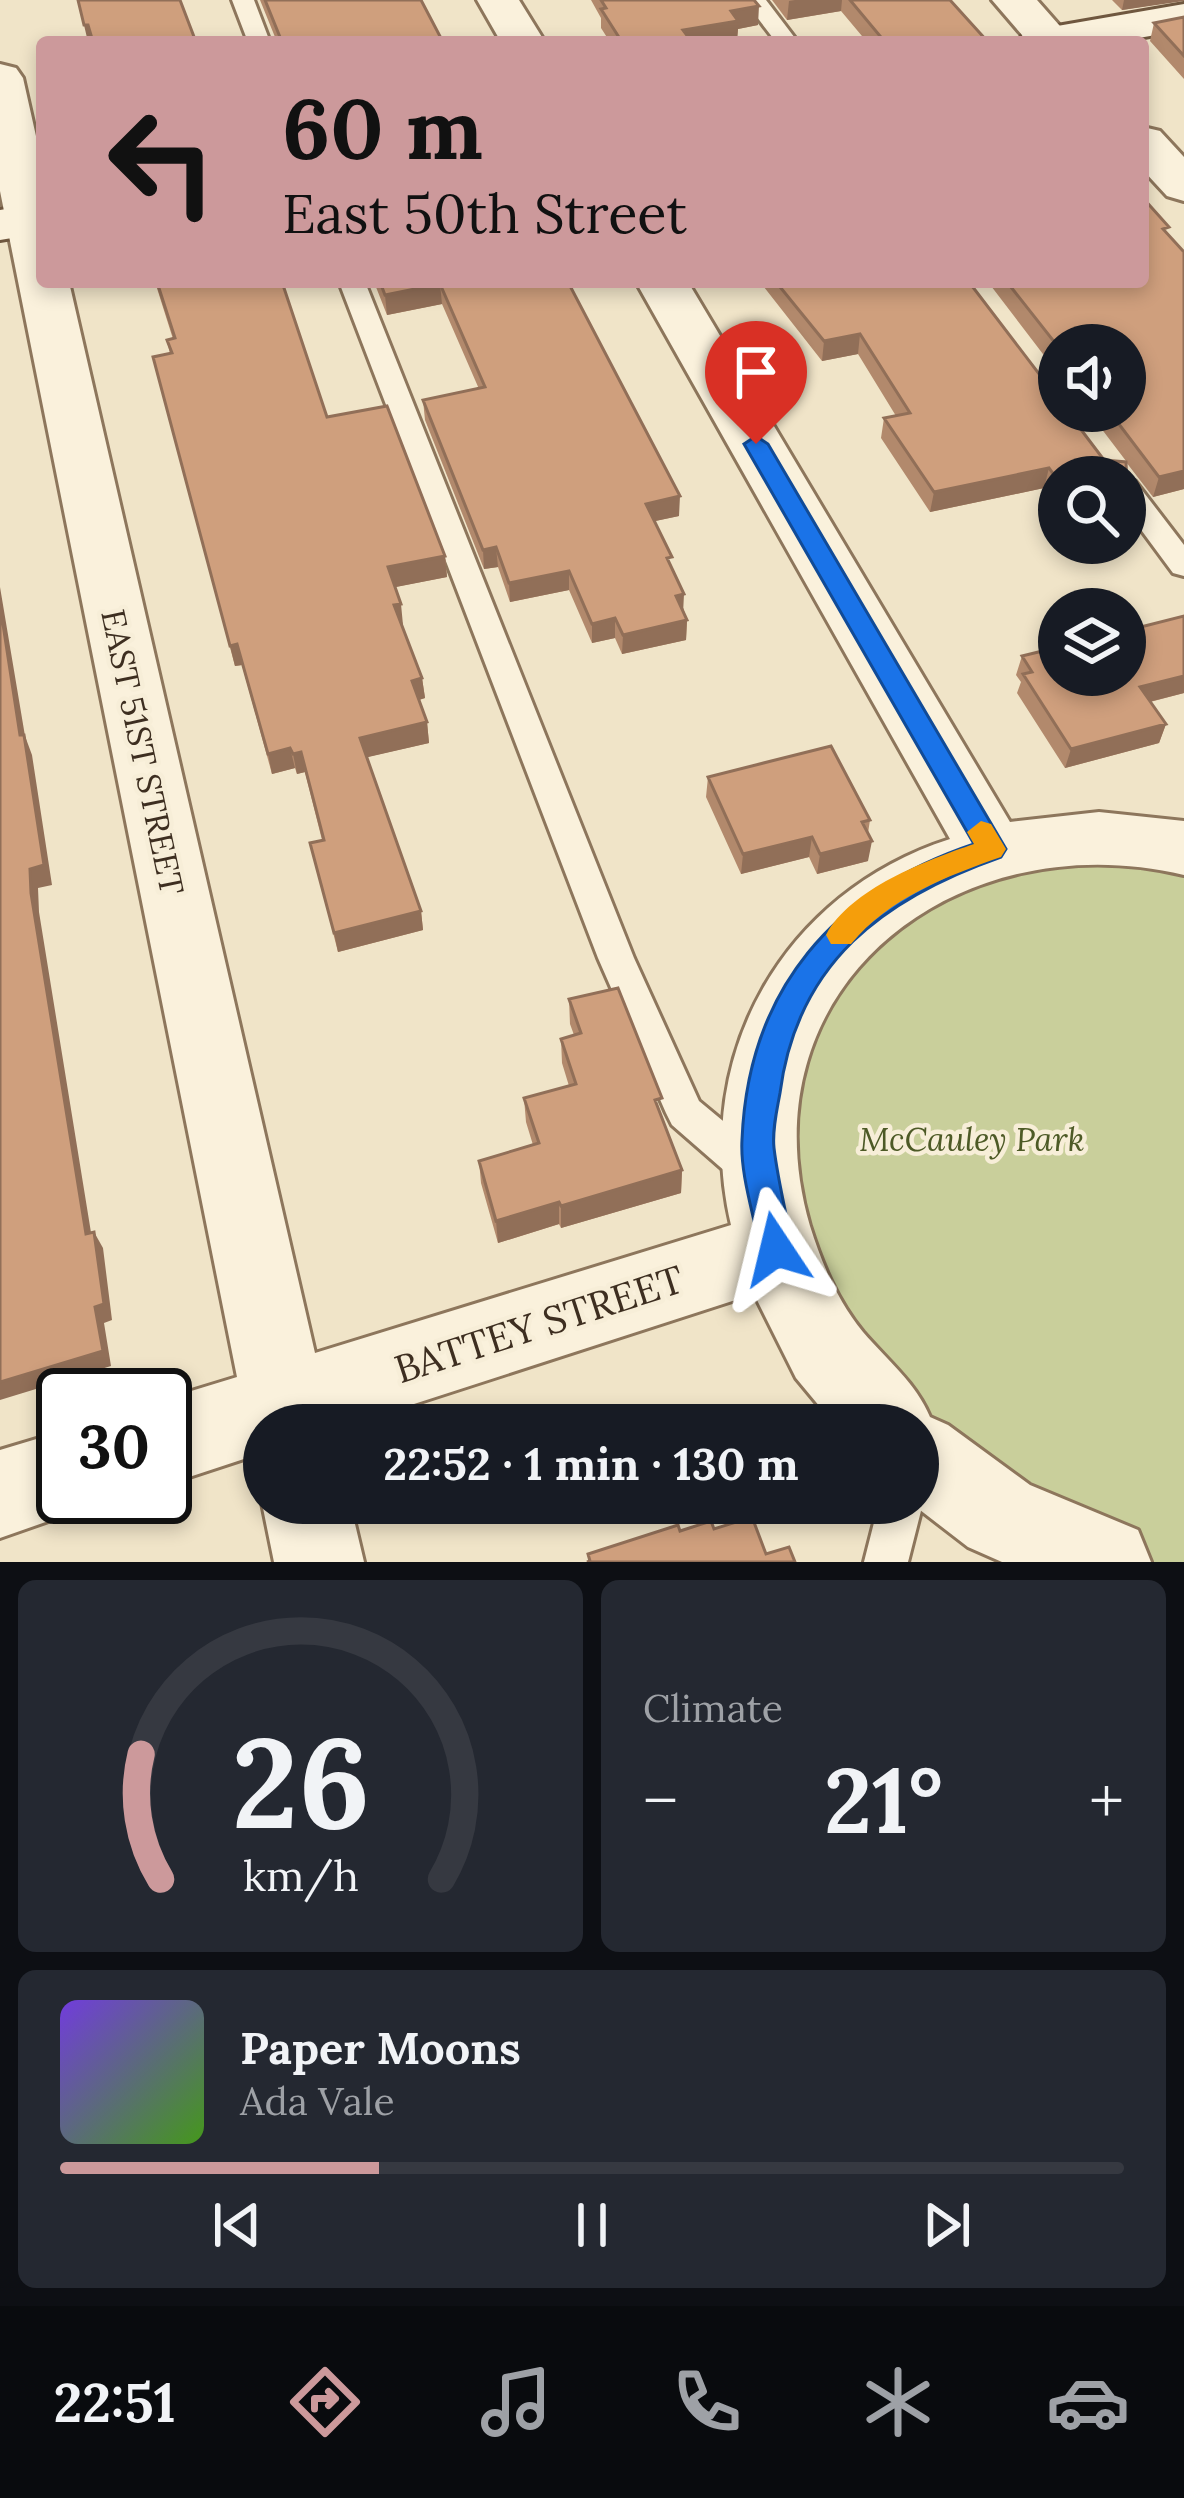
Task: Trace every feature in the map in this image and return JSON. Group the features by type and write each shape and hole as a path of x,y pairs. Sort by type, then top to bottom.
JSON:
{"street":[{"path":"499,0 520,36"},
{"path":"1013,0 1043,36"},
{"path":"1076,36 1184,17"},
{"name":"EAST 51ST STREET","path":"0,78 36,280"},
{"path":"1149,148 1184,186"},
{"name":"EAST 51ST STREET","path":"38,288 285,1404"},
{"path":"665,288 992,849"},
{"path":"873,1404 824,1347 770,1214 757,1143 770,1048 799,984 856,917 928,871 992,849 1090,837 1184,848"},
{"name":"BATTEY STREET","path":"311,1404 770,1214"},
{"name":"BATTEY STREET","path":"192,1436 243,1424"},
{"path":"939,1471 999,1516 1106,1562"},
{"path":"0,1494 36,1483"},
{"path":"311,1524 319,1562"}],"lane":[{"path":"243,0 257,36"},
{"path":"755,0 782,36"},
{"path":"354,288 616,958 685,1113 770,1214"},
{"path":"1146,516 1184,566"},
{"path":"886,1562 896,1524"}],"green space":[{"name":"McCauley Park","path":"1184,848 1184,1562 1106,1562 939,1440 939,1404 893,1404 824,1347 771,1048 929,871"}],"building":[{"path":"78,0 180,0 194,36 91,36"},
{"path":"265,0 421,0 440,36 280,36"},
{"path":"601,0 754,0 759,6 731,11 738,21 683,30 688,36 618,36 601,9 606,8"},
{"path":"850,0 950,0 983,36 880,36"},
{"path":"1184,17 1184,56 1154,23"},
{"path":"1149,205 1184,252 1184,471 1159,477 1125,432 1146,432 1146,324 1040,324 1012,288 1149,288"},
{"path":"159,288 284,288 327,417 387,406 445,556 388,567 401,604 394,605 422,678 412,681 427,722 360,738 421,911 334,933 310,843 324,840 301,752 293,754 290,748 268,754 237,644 230,646 153,357 172,353 167,340 175,338"},
{"path":"382,288 420,288 385,295"},
{"path":"442,288 571,288 680,496 646,504 672,557 667,558 684,594 676,596 687,620 623,635 615,618 592,624 569,571 509,583 496,547 483,550 423,400 485,387"},
{"path":"781,288 974,288 1038,372 1038,432 1083,432 1101,456 1038,456 1038,470 934,492 884,418 910,413 860,334 824,341"},
{"path":"0,605 44,865 30,869 31,893 86,1234 94,1232 104,1304 95,1307 103,1351 0,1382"},
{"path":"1184,616 1184,676 1146,686 1146,626"},
{"path":"1038,652 1038,696 1146,696 1166,724 1071,749 1023,674 1032,672 1022,656"},
{"path":"831,746 870,820 862,822 872,841 820,854 812,837 743,854 708,777"},
{"path":"618,988 662,1098 655,1100 682,1170 496,1221 479,1161 539,1143 524,1098 576,1084 561,1039 581,1033 569,999"},
{"path":"702,1524 712,1524 714,1529 755,1524 766,1554 789,1547 795,1562 587,1562 588,1554 678,1525 680,1531"}],"slow traffic":[{"path":"841,935 856,917 928,871 992,849 981,832"}],"route":[{"path":"756,444 992,849 928,871 856,917 799,984 770,1048 757,1143 776,1249"}]}
